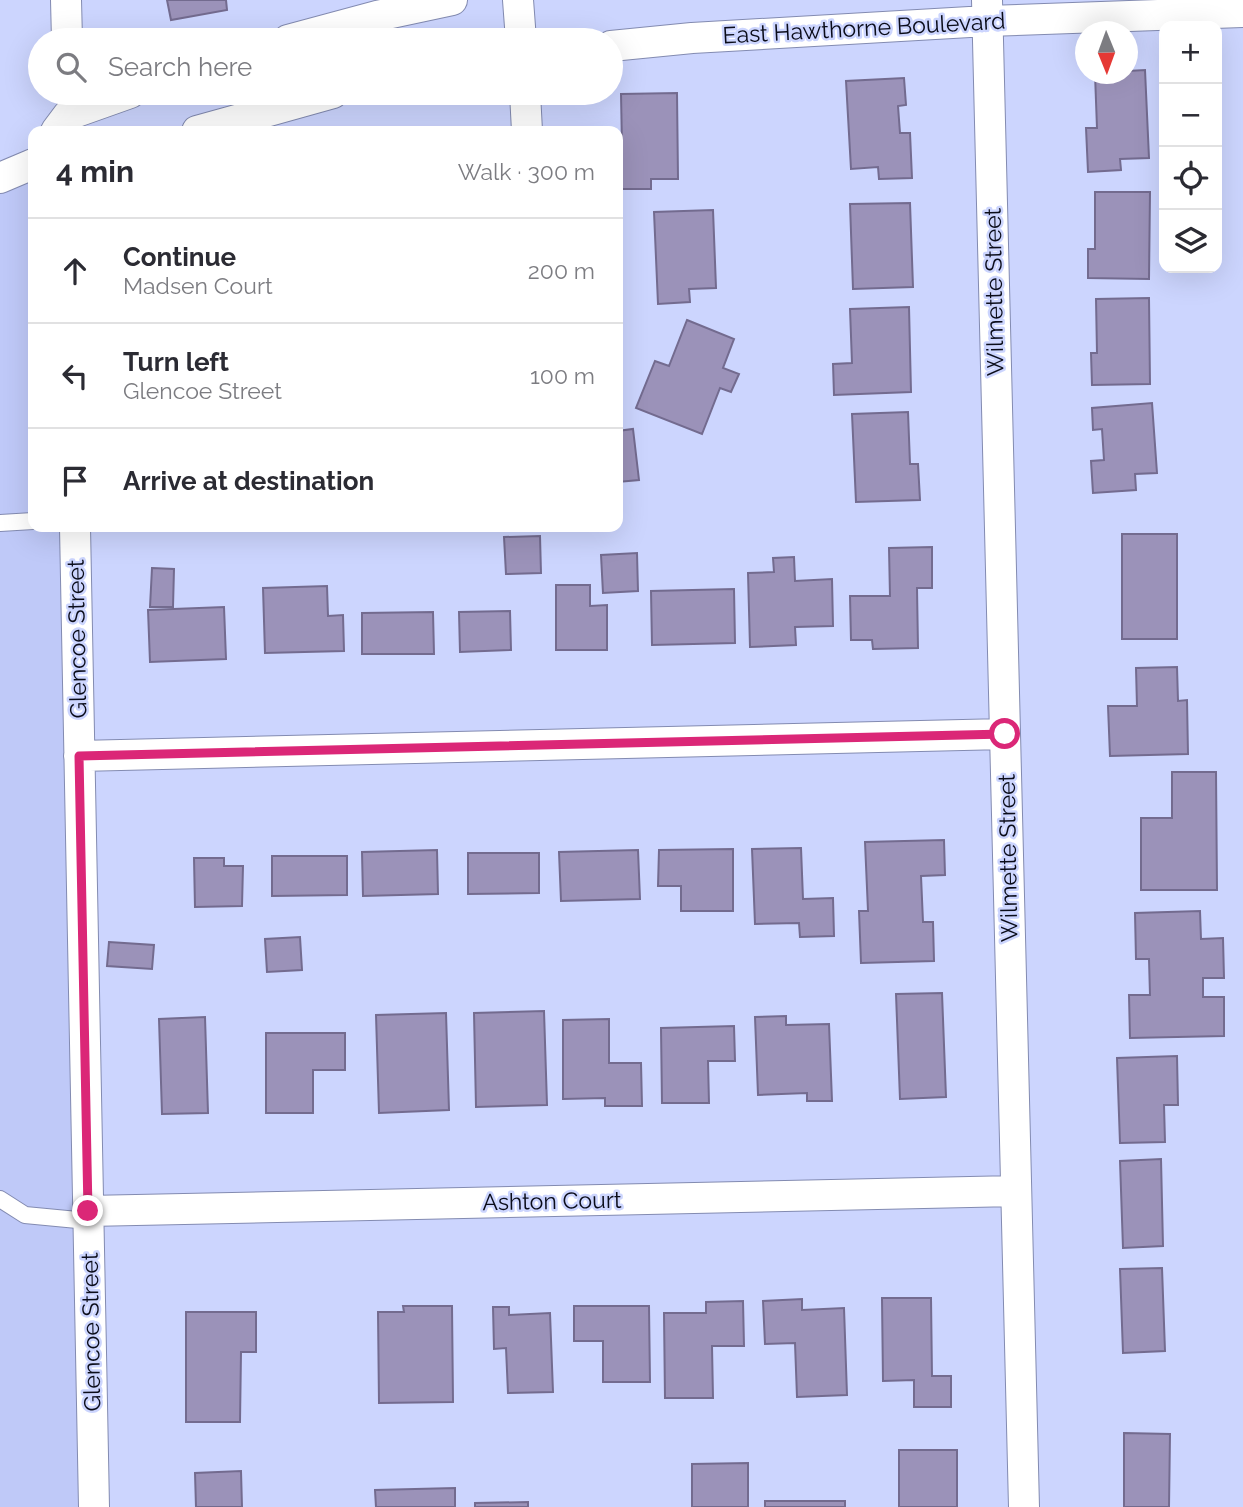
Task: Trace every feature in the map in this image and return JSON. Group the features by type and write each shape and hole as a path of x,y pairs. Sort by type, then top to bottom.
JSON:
{"street":[{"path":"66,0 67,28"},
{"path":"332,28 452,0"},
{"path":"518,0 520,28"},
{"name":"East Hawthorne Boulevard","path":"623,46 987,10 1243,12"},
{"name":"Wilmette Street","path":"987,10 1024,1507"},
{"path":"65,118 99,105"},
{"path":"215,126 290,105"},
{"path":"526,105 527,126"},
{"path":"0,178 28,166"},
{"name":"Glencoe Street","path":"75,532 94,1507"},
{"path":"79,756 1005,734"},
{"name":"Ashton Court","path":"88,1216 1016,1191"}],"lane":[{"path":"0,523 28,521"},
{"path":"0,1199 25,1215 88,1216"}],"shaded area":[{"path":"28,179 28,532 61,532 80,1507 0,1507 0,192"}],"building":[{"path":"167,0 226,0 227,10 171,20"},
{"path":"1138,70 1145,70 1149,158 1120,159 1121,170 1088,172 1086,128 1097,128 1095,84 1138,84"},
{"path":"904,78 906,105 898,106 900,133 910,133 912,178 879,179 878,167 851,169 846,81"},
{"path":"677,93 678,179 651,179 651,189 623,189 623,94"},
{"path":"1095,192 1150,192 1149,279 1088,278 1088,249 1095,249"},
{"path":"910,203 913,287 853,289 850,204"},
{"path":"713,210 716,288 689,289 690,302 658,304 654,212"},
{"path":"1149,298 1150,384 1092,385 1091,353 1097,353 1096,299"},
{"path":"909,307 911,392 834,395 833,364 852,363 850,309"},
{"path":"687,320 734,339 723,368 739,374 731,392 720,388 702,434 636,408 655,361 669,366"},
{"path":"1152,403 1157,473 1135,474 1136,490 1093,493 1091,461 1104,460 1102,429 1093,430 1092,408"},
{"path":"908,412 910,464 918,464 920,500 856,502 852,414"},
{"path":"633,429 639,480 623,482 623,430"},
{"path":"1122,534 1177,534 1177,639 1122,639"},
{"path":"540,536 541,573 506,574 504,537"},
{"path":"932,547 932,588 917,588 918,648 873,649 872,640 851,640 850,596 890,596 889,548"},
{"path":"637,553 638,591 603,593 601,555"},
{"path":"794,557 795,581 832,579 833,626 795,627 796,645 750,647 748,573 774,572 773,558"},
{"path":"152,568 174,569 173,607 150,607"},
{"path":"556,585 590,585 590,606 607,605 607,650 556,650"},
{"path":"327,586 328,616 343,615 344,651 265,653 263,588"},
{"path":"734,589 735,643 652,645 651,591"},
{"path":"224,607 226,659 150,662 148,610"},
{"path":"510,611 511,650 460,652 459,612"},
{"path":"433,612 434,654 362,654 362,613"},
{"path":"1177,667 1178,701 1187,700 1188,754 1110,756 1108,706 1137,706 1136,668"},
{"path":"1172,772 1216,772 1217,890 1141,890 1141,818 1172,818"},
{"path":"944,840 945,875 921,876 923,922 933,922 934,961 861,963 859,911 868,911 865,842"},
{"path":"801,848 803,899 833,898 834,936 800,937 799,923 755,924 752,849"},
{"path":"733,849 733,911 681,911 681,886 658,886 659,850"},
{"path":"437,850 438,894 363,896 362,852"},
{"path":"638,850 640,899 561,901 559,852"},
{"path":"468,853 539,853 539,893 468,894"},
{"path":"272,856 347,856 347,895 272,896"},
{"path":"194,858 224,858 224,866 243,866 242,906 195,907"},
{"path":"1200,911 1201,939 1223,938 1224,978 1203,978 1203,997 1224,997 1224,1036 1130,1038 1129,995 1150,995 1149,959 1136,959 1135,913"},
{"path":"300,937 302,970 267,972 265,939"},
{"path":"109,942 154,945 152,969 107,966"},
{"path":"942,993 946,1097 900,1099 896,994"},
{"path":"544,1011 547,1105 476,1107 474,1013"},
{"path":"446,1013 449,1110 379,1113 376,1015"},
{"path":"786,1016 786,1025 829,1024 832,1101 807,1101 807,1093 758,1095 755,1017"},
{"path":"205,1017 208,1113 162,1114 159,1019"},
{"path":"609,1019 609,1063 641,1063 642,1106 605,1106 605,1098 563,1099 563,1020"},
{"path":"734,1026 735,1061 708,1061 709,1103 662,1103 661,1028"},
{"path":"266,1033 345,1033 345,1070 313,1070 313,1113 266,1113"},
{"path":"1177,1056 1178,1105 1164,1105 1165,1142 1120,1143 1117,1058"},
{"path":"1161,1159 1163,1246 1123,1248 1120,1161"},
{"path":"1162,1268 1165,1351 1123,1353 1120,1269"},
{"path":"882,1298 931,1298 932,1376 951,1376 951,1407 914,1407 914,1380 883,1381"},
{"path":"802,1299 802,1310 844,1308 847,1395 797,1397 795,1343 765,1344 763,1301"},
{"path":"743,1301 744,1346 712,1346 713,1398 665,1398 664,1313 706,1313 706,1302"},
{"path":"403,1306 452,1306 453,1402 379,1403 378,1312 404,1312"},
{"path":"574,1306 649,1306 650,1382 603,1382 603,1341 574,1341"},
{"path":"493,1307 509,1307 509,1315 550,1313 553,1392 508,1393 506,1348 494,1349"},
{"path":"186,1312 256,1312 256,1352 241,1352 240,1422 186,1422"},
{"path":"1124,1433 1170,1434 1169,1507 1124,1507"},
{"path":"899,1450 957,1450 957,1507 899,1507"},
{"path":"748,1463 748,1507 692,1507 692,1464"},
{"path":"241,1471 242,1507 196,1507 195,1473"},
{"path":"455,1488 455,1507 376,1507 375,1490"},
{"path":"765,1501 845,1501 845,1507 765,1507"},
{"path":"528,1502 528,1507 475,1507 475,1503"}],"route":[{"path":"88,1211 79,756 1005,734"}]}
